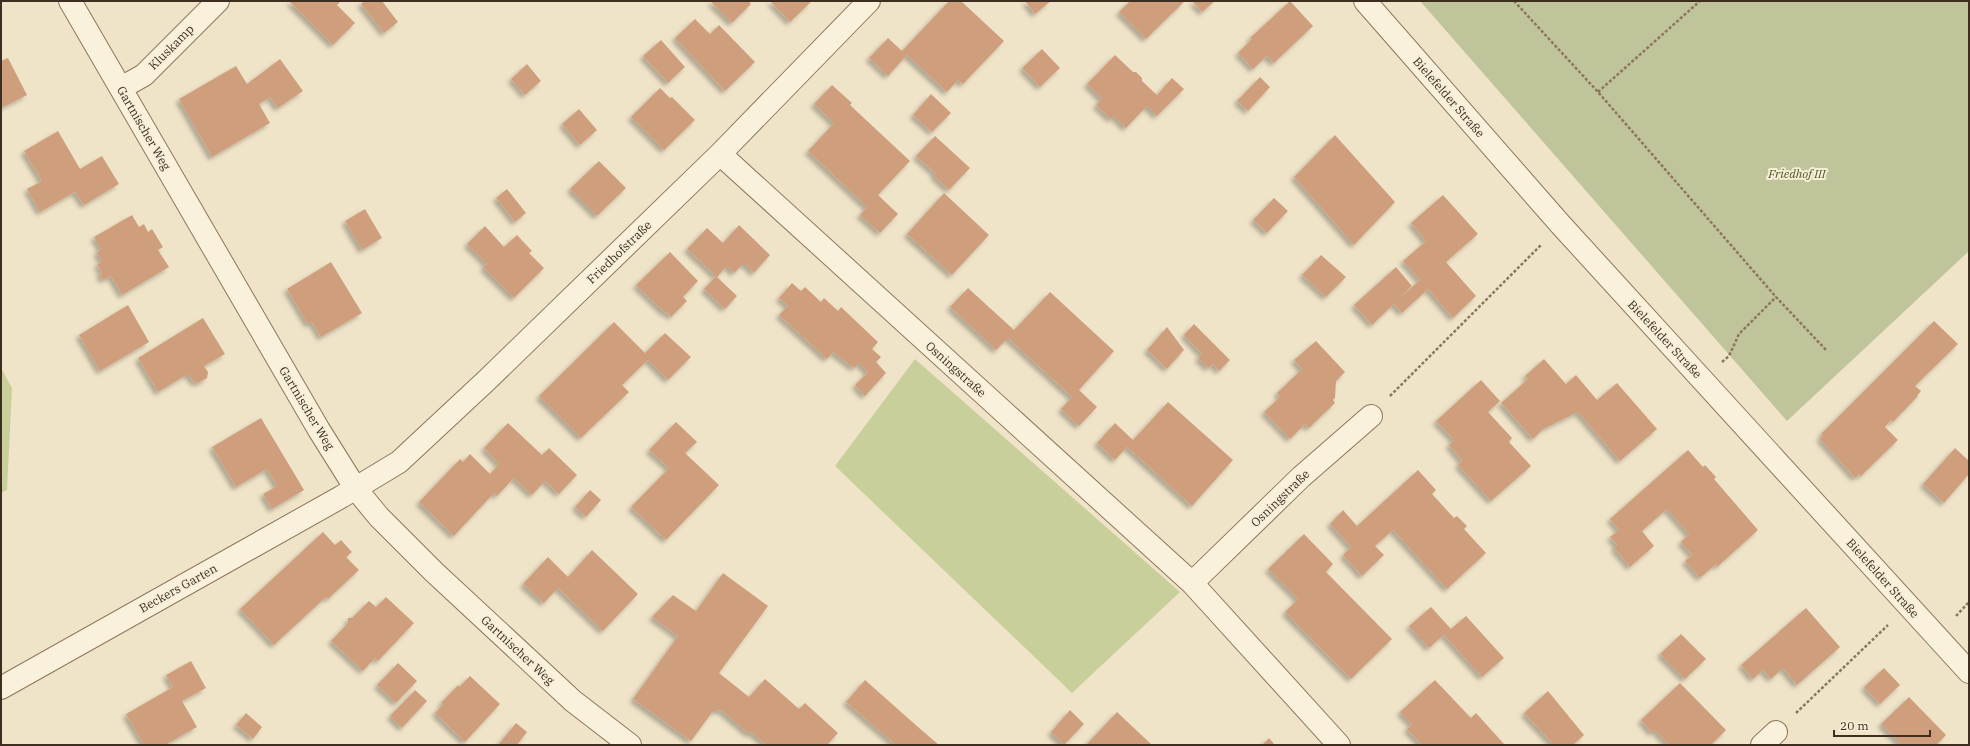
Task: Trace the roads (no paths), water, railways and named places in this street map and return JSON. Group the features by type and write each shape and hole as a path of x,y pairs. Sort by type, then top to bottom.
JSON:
{"street":[{"name":"Gartnischer Weg","path":"70,1 312,417 356,488 379,517 457,593 573,701 630,745"},
{"name":"Kluskamp","path":"120,88 144,75 218,1"},
{"name":"Friedhofstraße","path":"356,488 399,462 487,380 720,154 869,1"},
{"name":"Bielefelder Straße","path":"1365,1 1561,225 1969,672"},
{"name":"Osningstraße","path":"720,154 1192,583 1339,745"},
{"name":"Osningstraße","path":"1192,583 1302,477 1371,416"},
{"name":"Beckers Garten","path":"1,688 356,488"}],"park label":[{"name":"Friedhof III","path":"1797,173"}]}
